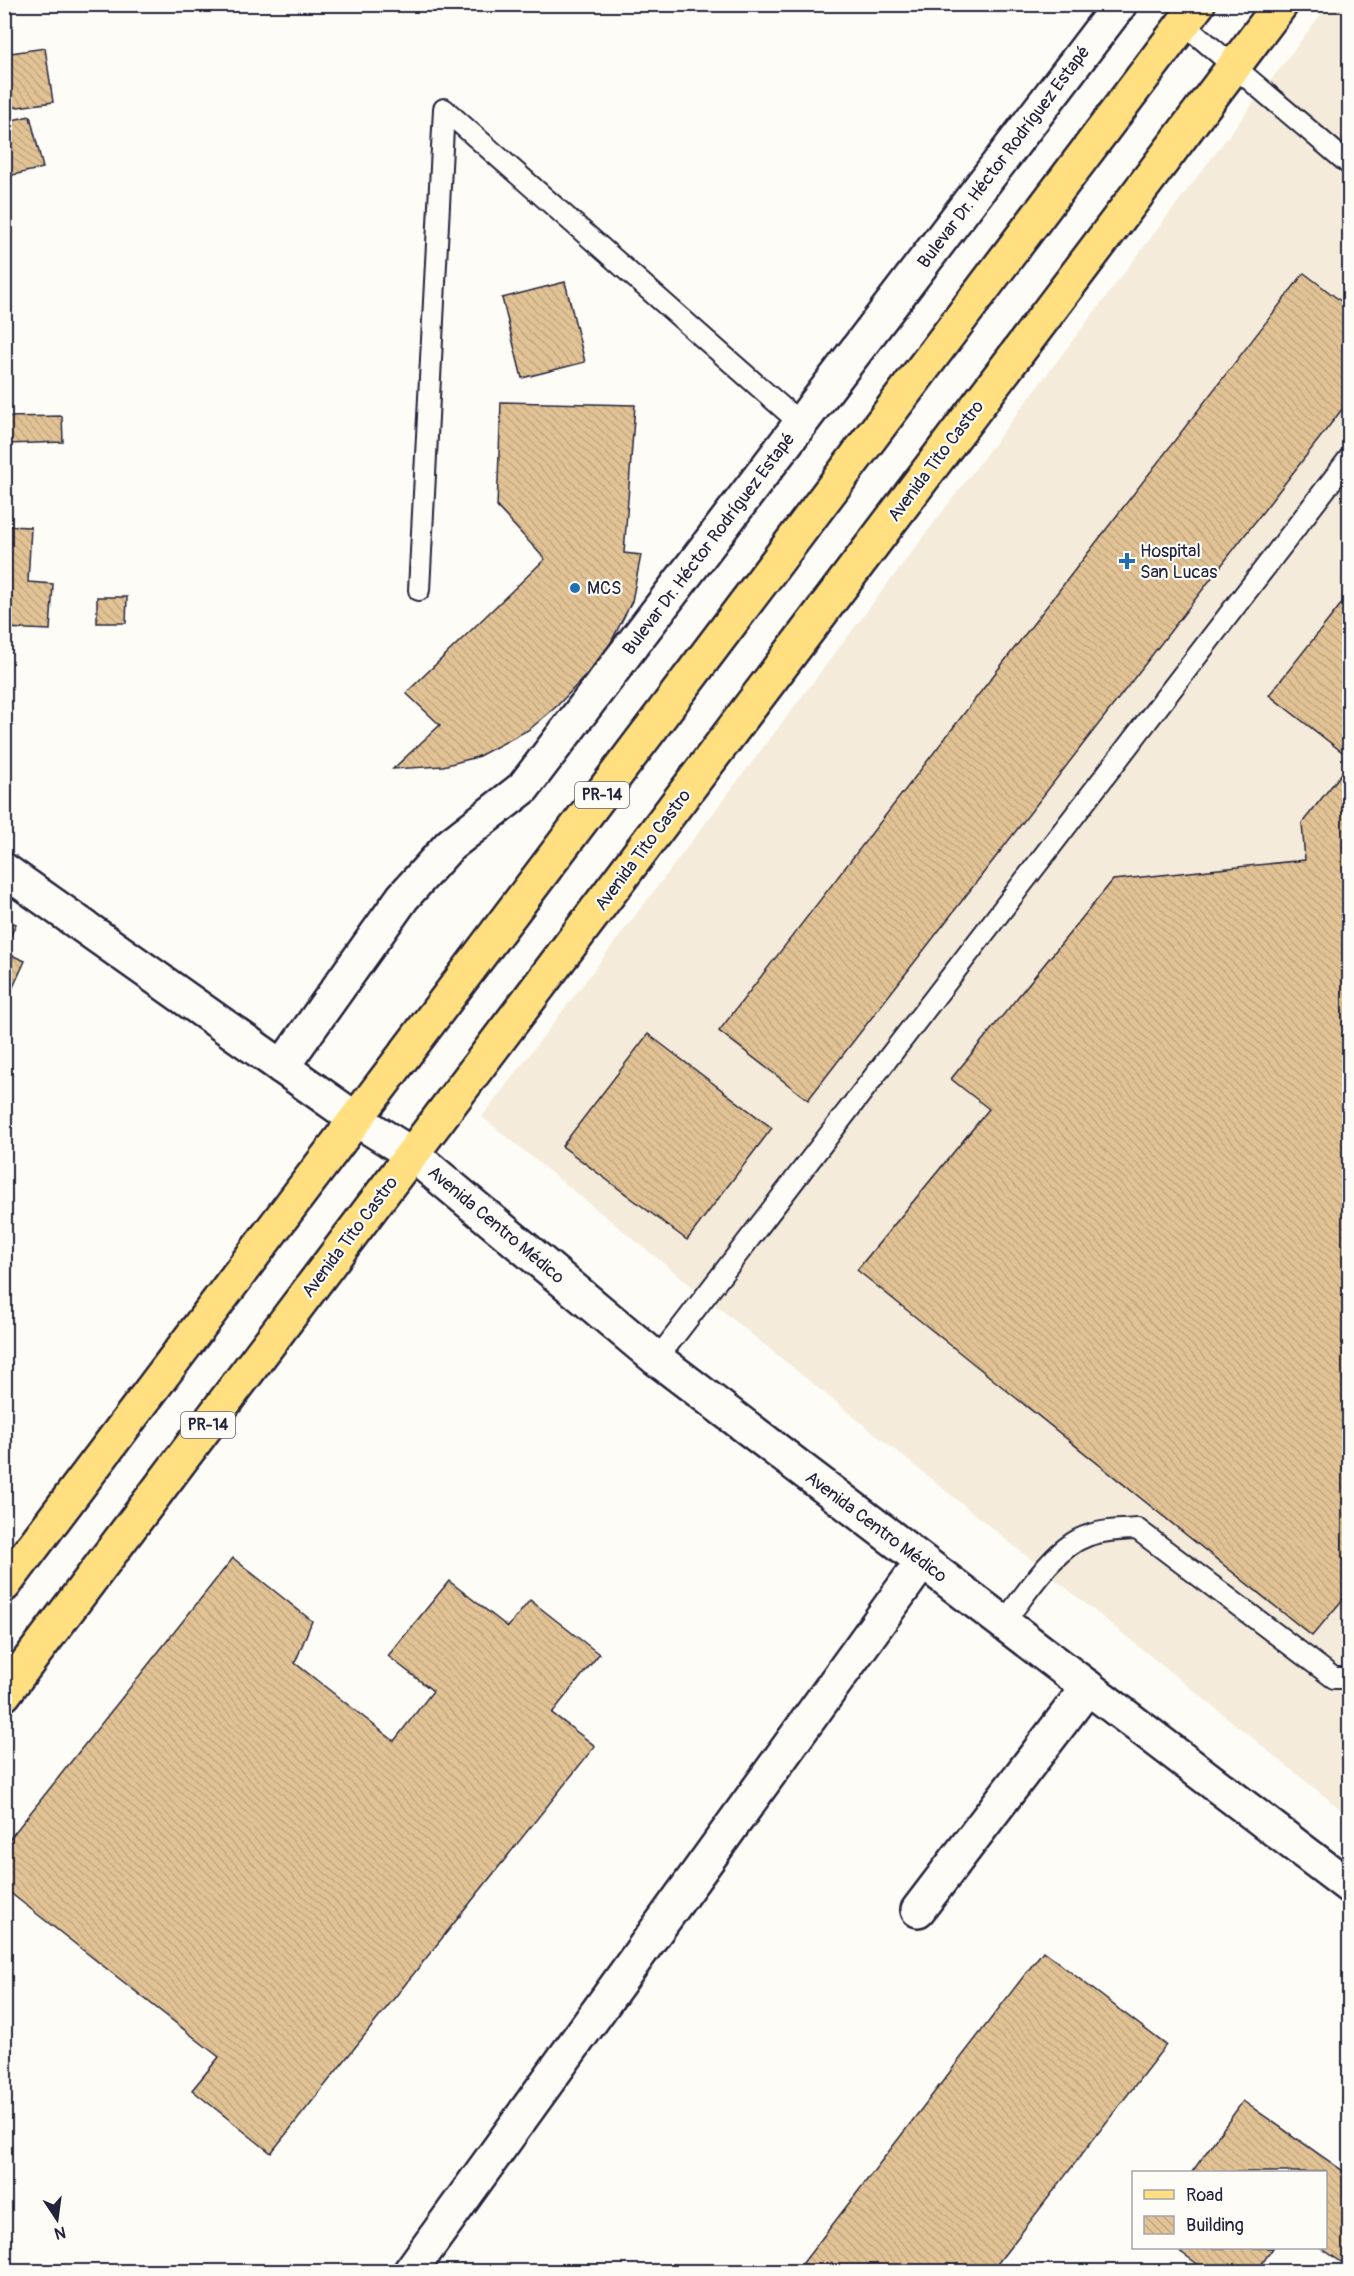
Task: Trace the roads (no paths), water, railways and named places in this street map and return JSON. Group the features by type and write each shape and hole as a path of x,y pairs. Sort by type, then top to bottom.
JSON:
{"main road":[{"name":"Avenida Tito Castro","path":"4,1694 1281,4"},
{"name":"PR-14","path":"4,1585 1191,14"}],"street":[{"name":"Bulevar Dr. Héctor Rodríguez Estapé","path":"282,1066 404,897 450,845 523,788 1120,4"},
{"name":"Avenida Centro Médico","path":"4,870 357,1120 412,1155 657,1359 1350,1887"},
{"path":"410,2271 922,1562"},
{"path":"918,1910 1088,1687"}],"lane":[{"path":"1191,14 1234,67 1350,165"},
{"path":"419,590 444,109 801,424"},
{"path":"657,1359 1350,458"},
{"path":"1004,1623 1059,1554 1085,1536 1113,1530 1137,1529 1334,1678 1350,1678"}],"place":[{"name":"Hospital San Lucas","path":"1127,561"},
{"name":"MCS","path":"575,588"}]}
